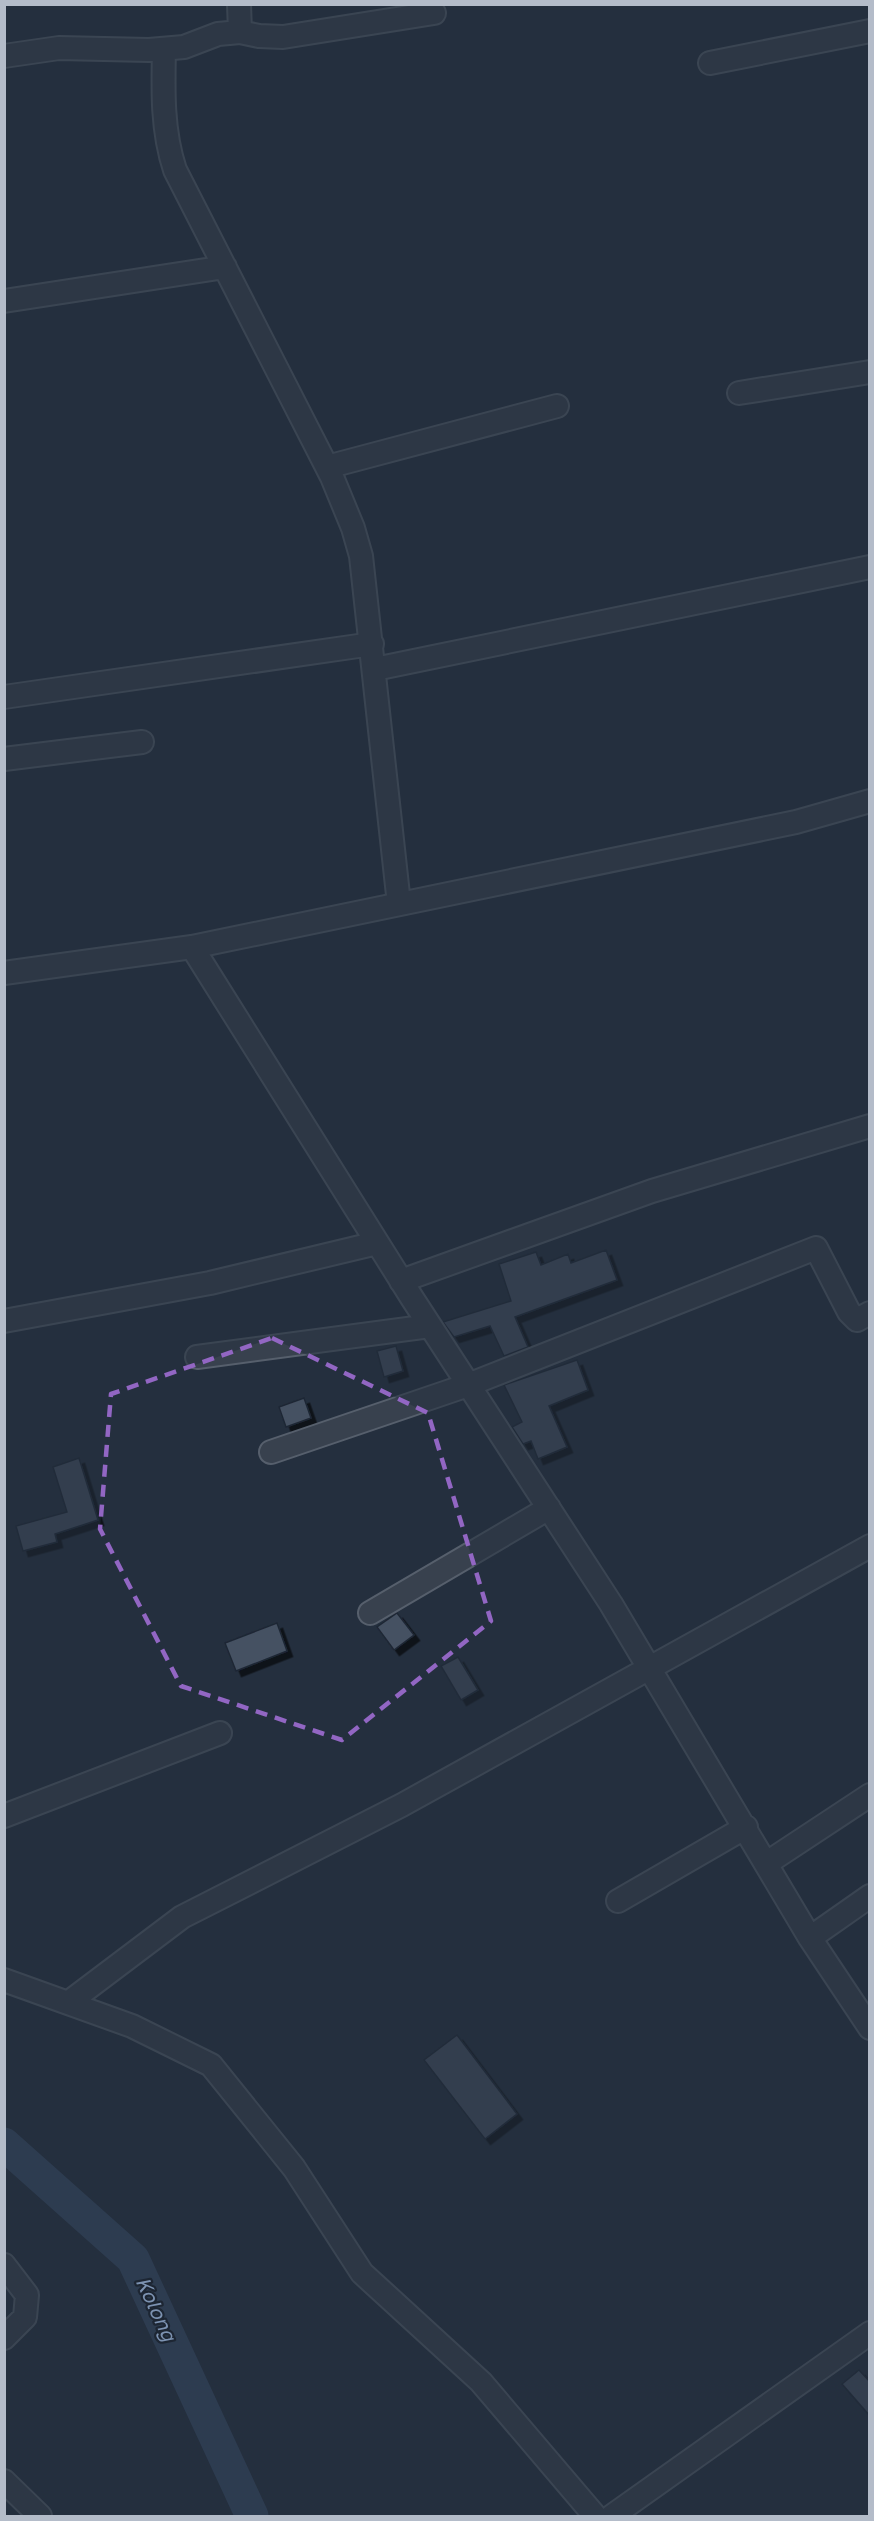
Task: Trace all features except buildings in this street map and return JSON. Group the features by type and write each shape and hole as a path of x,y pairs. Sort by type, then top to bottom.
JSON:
{"street":[{"path":"239,4 240,32"},
{"path":"4,56 60,48 164,49 184,47 218,34 240,32 283,37 434,13"},
{"path":"710,63 870,31"},
{"path":"164,49 163,95 167,147 175,170 327,467 353,528 361,555 399,904"},
{"path":"4,301 225,267"},
{"path":"739,393 870,372"},
{"path":"327,467 557,406"},
{"path":"375,669 870,567"},
{"path":"4,697 372,644"},
{"path":"4,759 142,742"},
{"path":"4,973 192,947 796,822 870,801"},
{"path":"192,947 376,1243 651,1669 810,1938 868,2021"},
{"path":"401,1281 652,1191 870,1126"},
{"path":"4,1321 210,1283 376,1243"},
{"path":"271,1452 468,1384 816,1248 849,1312 857,1320 870,1313"},
{"path":"197,1357 430,1326"},
{"path":"370,1613 549,1508"},
{"path":"68,2003 182,1917 402,1805 870,1546"},
{"path":"4,1816 220,1733"},
{"path":"767,1863 870,1795"},
{"path":"618,1901 746,1827"},
{"path":"810,1938 870,1896"},
{"path":"4,1980 132,2026 211,2065 294,2168 362,2273 481,2382 596,2517"},
{"path":"4,2265 27,2295 24,2317 4,2338"},
{"path":"612,2517 870,2333"},
{"path":"4,2481 40,2517"}],"highlighted area":[{"path":"272,1338 428,1413 491,1621 342,1740 181,1686 100,1529 111,1394"}],"waterway":[{"name":"Kolong","path":"4,2144 133,2259 252,2516"}]}
